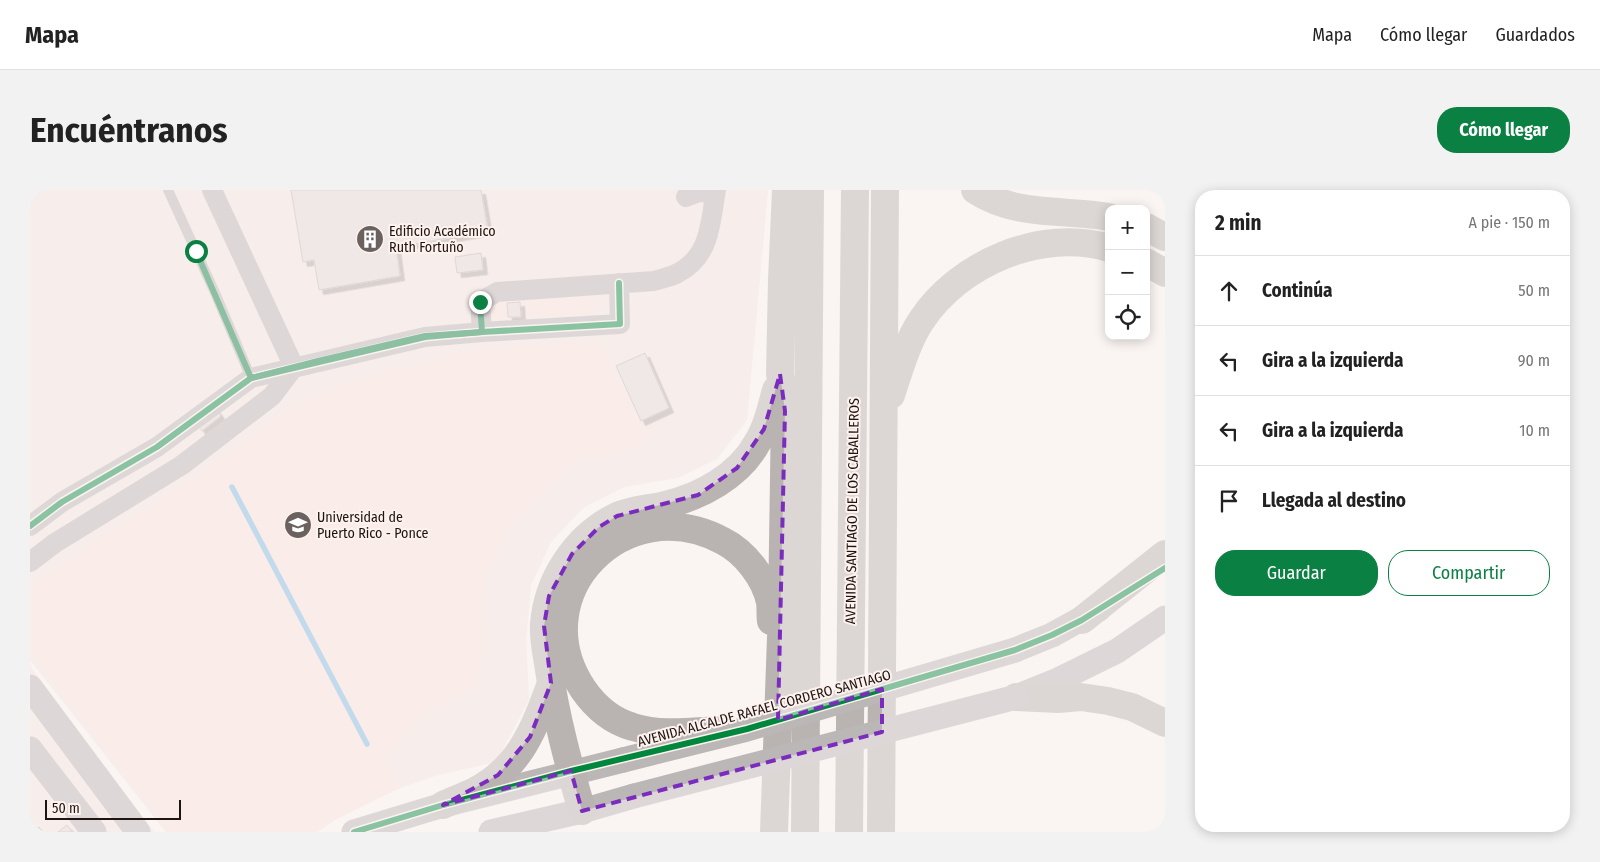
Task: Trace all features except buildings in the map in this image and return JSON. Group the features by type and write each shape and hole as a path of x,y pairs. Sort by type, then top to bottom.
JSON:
{"highway":[{"path":"774,832 780,676 785,411 780,374 786,190"},
{"path":"805,832 810,190"},
{"name":"AVENIDA SANTIAGO DE LOS CABALLEROS","path":"849,832 855,190"},
{"path":"881,832 885,190"},
{"path":"975,190 993,199 1020,208 1041,212 1105,218"},
{"path":"1150,230 1165,237"},
{"path":"884,413 905,354 920,322 947,291 960,280 990,262 1024,249 1073,243 1105,247"},
{"path":"1150,264 1165,273"},
{"path":"582,811 551,683 545,643 544,626 553,584 572,554 599,527 617,516 632,511 664,506 698,494 713,486 737,468 757,445 764,429 780,374"},
{"path":"747,729 662,732 635,728 606,714 595,704 578,681 567,653 564,624 570,595 576,583 591,561 610,544 633,532 662,527 677,527 703,532 728,543 745,558 761,580 770,603 771,632 780,676"},
{"path":"1082,620 1165,554"},
{"path":"443,805 477,790 508,766 530,737 551,683"},
{"path":"1016,698 1081,697 1108,701 1132,707 1165,723"},
{"path":"881,804 888,832"}],"street":[{"path":"212,190 294,368"},
{"path":"482,332 480,302 497,292 654,281 677,274 699,256 709,235 715,191 682,196"},
{"path":"30,526 62,502 157,446 251,378 425,336 620,324 619,284"},
{"path":"30,562 55,543 182,465 272,396 294,368"},
{"name":"AVENIDA ALCALDE RAFAEL CORDERO SANTIAGO","path":"354,832 398,817 571,771 747,729 1015,650 1082,620 1165,568"},
{"path":"491,832 582,811 1016,698 1117,651 1165,618"},
{"path":"30,687 138,832"},
{"path":"30,748 94,832"}],"lane":[{"path":"168,190 216,295 251,378"}],"highlighted area":[{"path":"780,374 785,411 778,720 882,689 882,732 582,811 571,771 443,805 498,775 530,737 551,683 544,626 549,596 572,554 599,527 617,516 698,495 737,468 764,429"}],"shaded area":[{"name":"Universidad de Puerto Rico - Ponce","path":"30,190 768,190 747,420 717,459 678,478 624,487 583,508 551,542 531,585 526,639 529,700 496,762 438,775 400,788 300,832 166,832 30,660"},
{"path":"594,297 598,306 591,313 496,319 492,312 493,304 501,302"},
{"path":"599,341 648,438 628,450 574,461 512,524 482,586 486,645 476,688 427,713 385,756 400,788 335,820 317,832 168,832 30,651 30,586 237,447 296,404 356,380 474,348"},
{"path":"30,666 154,832 30,832"}],"waterway":[{"path":"232,487 367,744"}],"cycle path":[{"path":"30,526 62,502 157,447 251,378 425,337 620,324 619,283"},
{"path":"354,832 443,805 571,771 747,729 1015,650 1082,620 1165,568"}],"place":[{"name":"Edificio Académico Ruth Fortuño","path":"370,239"},
{"name":"Universidad de Puerto Rico - Ponce","path":"298,525"}],"route":[{"path":"196,251 251,378 425,336 482,332 480,302"}]}
